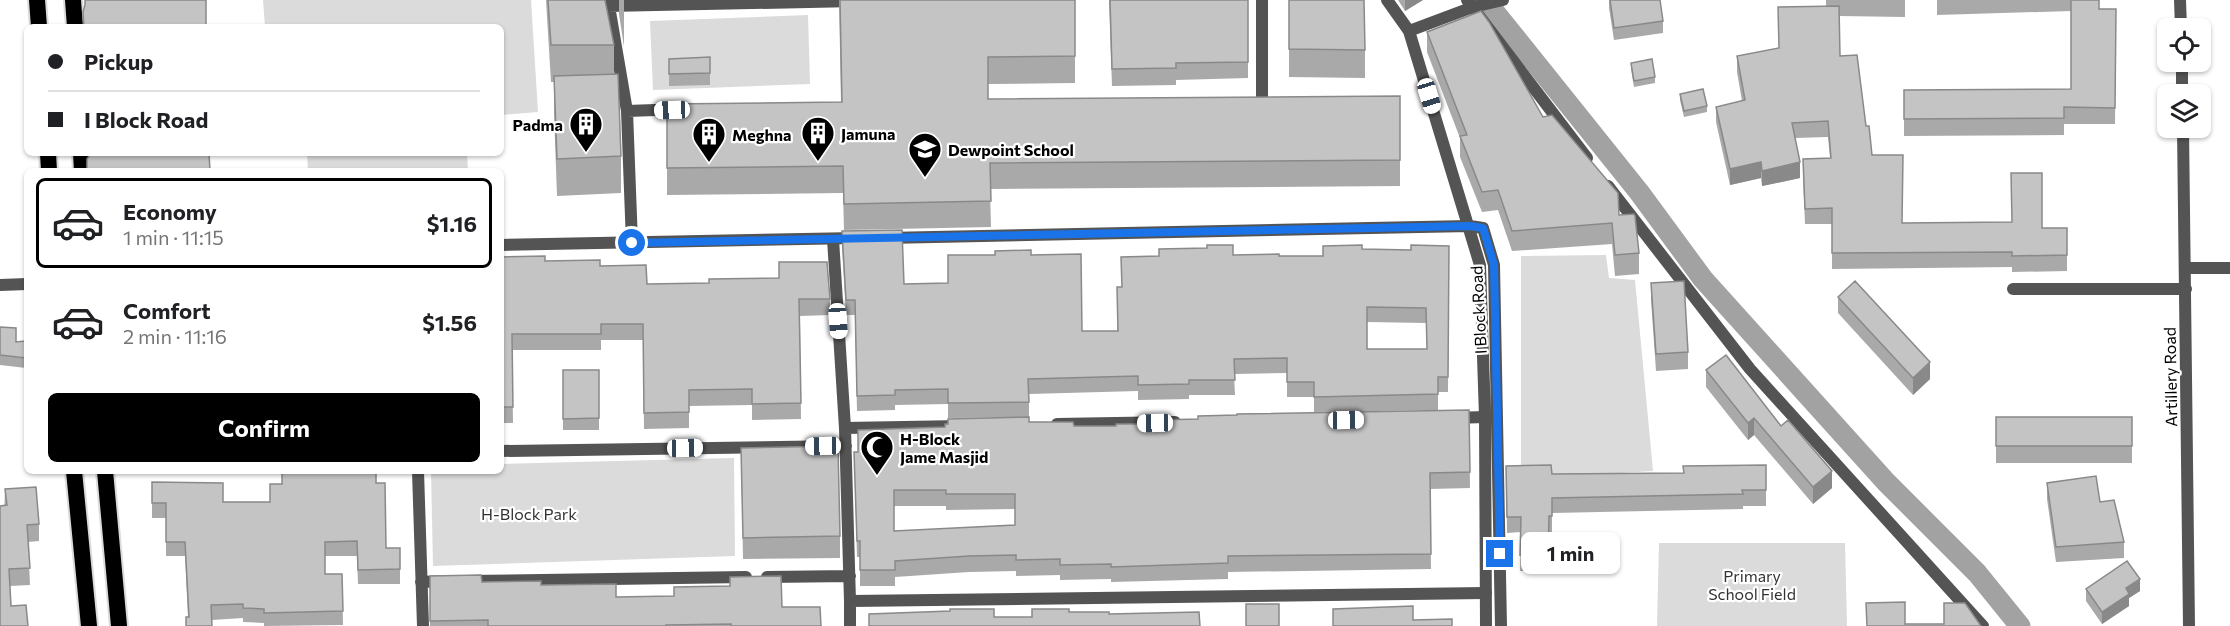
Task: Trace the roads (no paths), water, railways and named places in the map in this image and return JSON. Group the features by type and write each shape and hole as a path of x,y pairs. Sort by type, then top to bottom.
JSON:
{"highway":[{"path":"37,0 39,24"},
{"path":"73,0 75,24"},
{"path":"74,474 89,626"},
{"path":"105,474 119,626"}],"street":[{"path":"1262,0 1262,106"},
{"path":"504,245 1470,226 1409,31 1387,0"},
{"path":"1409,31 1472,5 1503,0"},
{"path":"2180,0 2181,18"},
{"path":"632,243 627,111 608,3 874,1"},
{"path":"1472,5 1750,369 1983,626"},
{"path":"627,111 695,109"},
{"name":"Artillery Road","path":"2183,138 2189,626"},
{"name":"I Block Road","path":"1486,626 1485,417 1480,265 1470,226 1483,228 1494,265 1501,626"},
{"path":"833,239 846,446 850,626"},
{"path":"2186,268 2230,268"},
{"path":"0,285 24,284"},
{"path":"2013,289 2186,289"},
{"path":"1441,418 1485,417"},
{"path":"1048,424 1191,422"},
{"path":"845,428 976,425"},
{"path":"504,450 846,446"},
{"path":"418,474 423,626"},
{"path":"421,582 850,576"},
{"path":"850,601 1485,594"}],"waterway":[{"path":"1485,0 1639,192 1703,279 1886,482 1977,573 2020,626"}],"place":[{"name":"Padma","path":"586,153"},
{"name":"Jamuna","path":"818,162"},
{"name":"Meghna","path":"709,163"},
{"name":"Dewpoint School","path":"925,178"},
{"name":"H-Block Jame Masjid","path":"877,476"}],"park label":[{"name":"H-Block Park","path":"529,513"},
{"name":"Primary School Field","path":"1752,584"}]}
